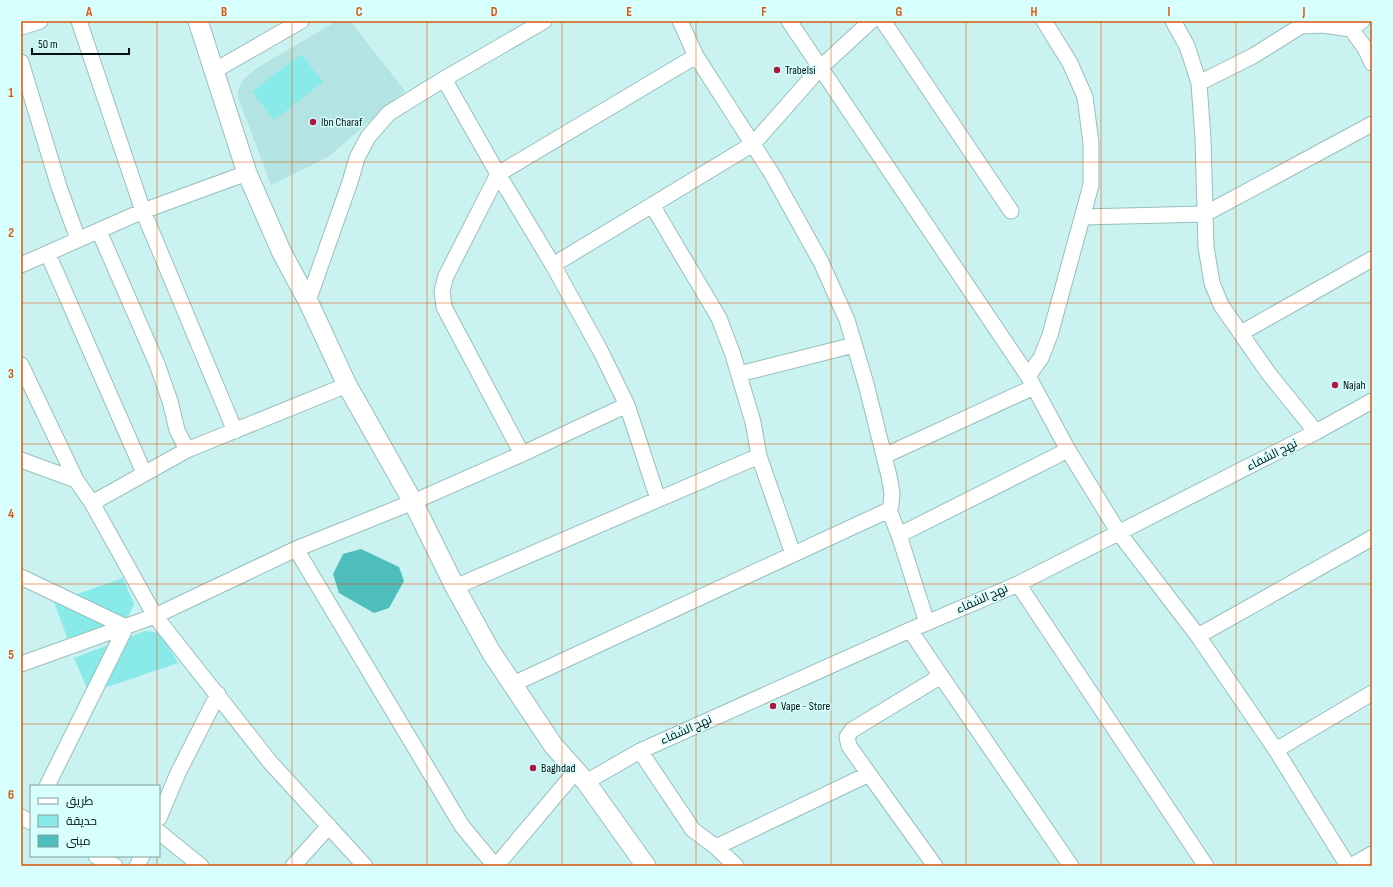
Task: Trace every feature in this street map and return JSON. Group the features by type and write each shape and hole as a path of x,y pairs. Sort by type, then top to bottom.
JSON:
{"street":[{"path":"21,27 40,21"},
{"path":"79,21 143,211 235,431"},
{"path":"198,21 247,173 282,253 308,301 347,385 412,502 455,587 491,652 553,745 581,777 646,866"},
{"path":"214,71 301,21"},
{"path":"308,301 357,158 368,137 389,112 544,21"},
{"path":"513,684 888,510 891,505 892,493 866,384 846,320 821,262 772,174 696,56 680,21"},
{"path":"789,21 1031,381 1068,450 1119,533 1198,636 1276,750 1348,866"},
{"path":"553,265 753,144 820,68 871,21"},
{"path":"883,21 1011,211"},
{"path":"884,456 1031,381 1050,335 1084,217 1091,185 1090,143 1085,97 1070,63 1044,21"},
{"path":"1172,21 1187,46 1199,83 1204,146 1206,246 1212,283 1221,305 1269,374 1316,432"},
{"path":"1199,83 1253,56 1300,24 1357,25 1372,63"},
{"path":"522,454 444,307 442,291 446,276 498,174 696,56"},
{"path":"21,62 59,187 78,239"},
{"path":"444,80 553,265 600,350 627,405 658,498"},
{"path":"1084,217 1205,214 1372,124"},
{"path":"21,264 48,254 78,239 143,211 247,173"},
{"path":"652,205 719,318 739,374 753,422 759,456 793,554"},
{"path":"99,231 157,364 170,401 177,430 187,450"},
{"path":"48,254 144,473"},
{"path":"1241,333 1372,259"},
{"path":"739,374 854,345"},
{"path":"21,365 25,383 76,480 92,503 155,616 218,694 270,762 364,866"},
{"path":"92,503 187,450 347,385"},
{"name":"نهج الشفاء","path":"581,777 910,630 1018,584 1316,432 1372,401"},
{"path":"21,664 155,616 296,549 412,502 522,454 627,405"},
{"path":"899,535 1068,450"},
{"path":"455,587 658,498 759,456"},
{"path":"21,460 76,480"},
{"path":"888,510 899,535 926,623"},
{"path":"1198,636 1372,538"},
{"path":"296,549 462,826 495,866 581,777"},
{"path":"21,577 126,627"},
{"path":"1018,584 1206,866"},
{"path":"47,785 126,627"},
{"path":"910,630 1071,866"},
{"path":"935,866 868,774 849,746 847,737 852,730 941,676"},
{"path":"160,816 178,773 218,694"},
{"path":"1276,750 1372,694"},
{"path":"640,751 693,830 716,847 736,866"},
{"path":"716,847 868,774"},
{"path":"293,866 329,826"},
{"path":"160,833 201,866"},
{"path":"1351,866 1372,854"},
{"path":"98,857 115,866"},
{"path":"137,866 142,857"}],"shaded area":[{"path":"337,21 350,21 405,91 328,157 271,185 238,97 240,86 243,80 257,68"}],"green space":[{"path":"301,54 323,82 274,120 252,92"},
{"path":"123,578 134,604 127,619 68,640 54,602"},
{"path":"145,631 155,632 162,636 178,663 89,693 74,658"}],"building":[{"path":"361,549 399,567 404,581 389,608 374,613 339,593 333,574 343,554"}],"place":[{"name":"Trabelsi","path":"777,70"},
{"name":"Ibn Charaf","path":"313,122"},
{"name":"Najah","path":"1335,385"},
{"name":"Vape - Store","path":"773,706"},
{"name":"Baghdad","path":"533,768"}]}
